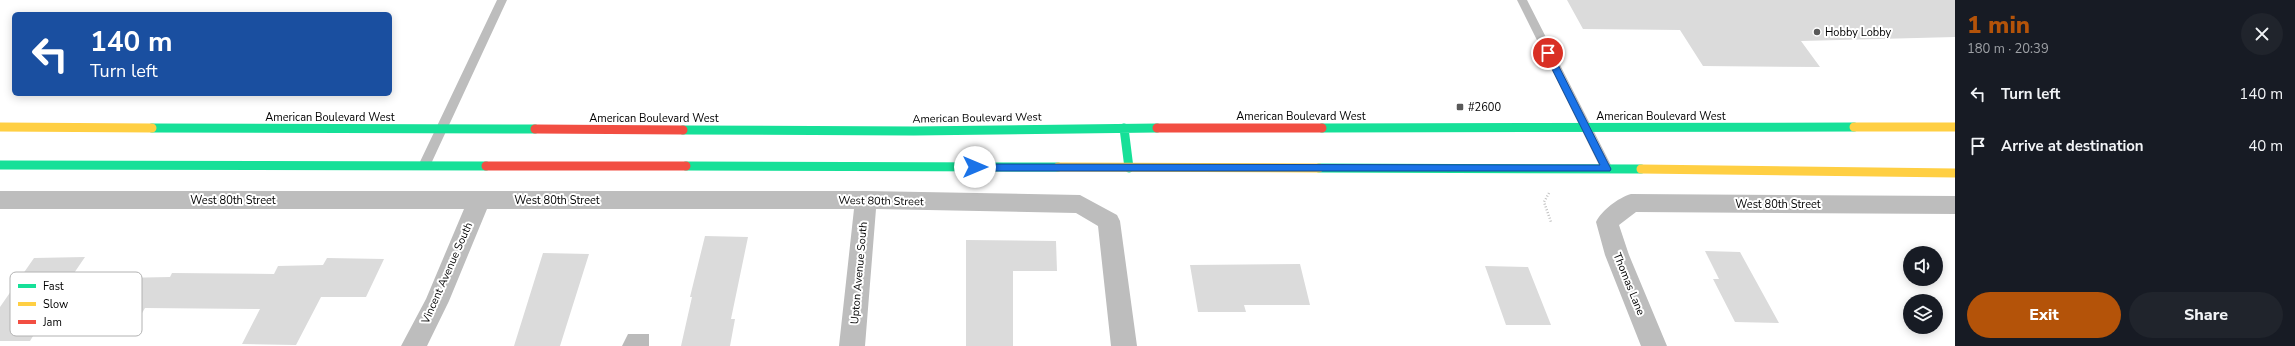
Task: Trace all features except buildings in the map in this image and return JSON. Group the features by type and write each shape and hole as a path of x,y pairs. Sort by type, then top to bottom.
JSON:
{"main road":[{"name":"American Boulevard West","path":"0,127 914,131 1124,128 1955,127"},
{"path":"1124,128 1129,168"},
{"path":"0,166 1607,169 1955,173"}],"street":[{"name":"West 80th Street","path":"0,200 866,200 1080,204 1109,222 1124,346"},
{"name":"Vincent Avenue South","path":"414,346 437,301 479,200"},
{"name":"Upton Avenue South","path":"852,346 866,200"},
{"name":"West 80th Street","path":"1607,222 1631,203 1955,205"},
{"name":"Thomas Lane","path":"1607,222 1617,255 1654,346"}],"lane":[{"path":"424,166 443,129 502,0"},
{"path":"1522,0 1607,169"}],"path":[{"path":"1551,190 1544,202 1551,222"}],"shaded area":[{"path":"628,334 649,334 649,346 622,346"}],"traffic: fast":[{"path":"1322,128 1854,127"},
{"path":"152,128 535,129"},
{"path":"1124,128 1129,168"},
{"path":"683,130 914,131 1157,128"},
{"path":"0,165 486,166"},
{"path":"686,166 1058,167"},
{"path":"1319,168 1641,169"}],"traffic: slow":[{"path":"0,127 152,128"},
{"path":"1854,127 1955,127"},
{"path":"1058,167 1319,168"},
{"path":"1641,169 1955,173"}],"traffic: jam":[{"path":"1157,128 1322,128"},
{"path":"535,129 683,130"},
{"path":"486,166 686,166"}],"place":[{"name":"Hobby Lobby","path":"1817,32"},
{"name":"#2600","path":"1460,107"}],"route":[{"path":"975,167 1607,169 1548,53"}]}
